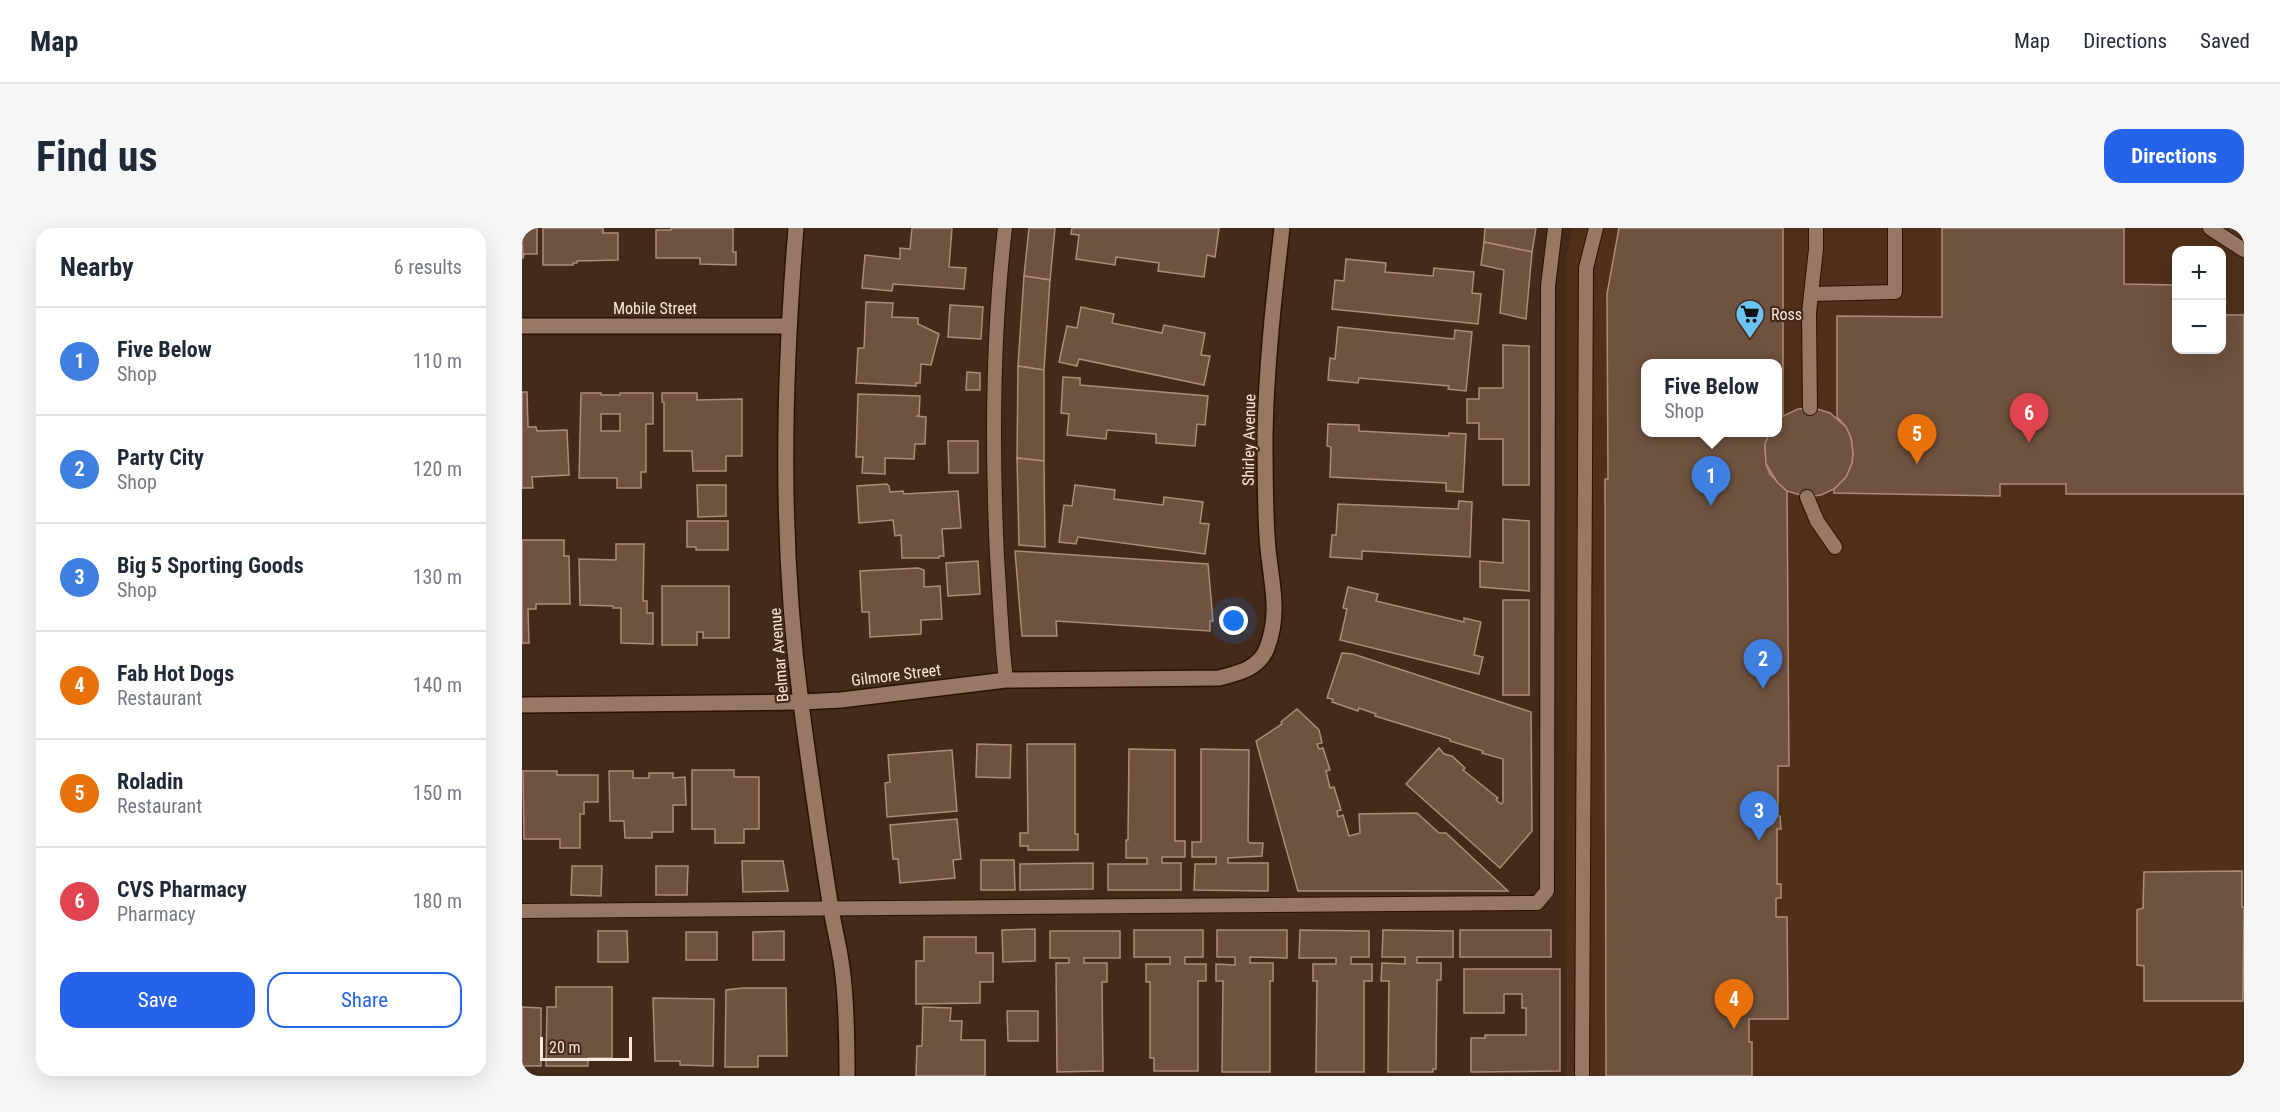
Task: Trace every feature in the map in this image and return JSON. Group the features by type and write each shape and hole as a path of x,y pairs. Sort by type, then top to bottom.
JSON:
{"street":[{"name":"Belmar Avenue","path":"796,228 788,326 785,441 788,558 801,702 831,910 843,975 847,1076"},
{"name":"Shirley Avenue","path":"1266,652 1275,624 1275,595 1267,537 1265,434 1282,228"},
{"name":"Mobile Street","path":"522,326 788,326"},
{"name":"Gilmore Street","path":"522,705 801,702 841,700 1006,680 1219,678 1247,671 1266,652"}],"lane":[{"path":"1005,228 995,382 994,498 1006,680"},
{"path":"522,911 1537,903 1547,891 1548,286 1555,228"},
{"path":"1582,1076 1586,268 1596,228"},
{"path":"1810,408 1809,313 1816,228"},
{"path":"1811,294 1895,292 1895,228"},
{"path":"2210,228 2244,250"},
{"path":"1807,496 1817,521 1835,548"}],"shaded area":[{"path":"1573,228 2244,228 2244,1076 1566,1076 1566,255"}],"building":[{"path":"522,228 537,228 537,254 524,254 523,259"},
{"path":"543,228 603,228 603,233 618,233 618,260 577,261 573,265 543,265"},
{"path":"671,228 733,228 733,252 736,252 736,265 700,264 700,258 656,258 656,230 671,230"},
{"path":"912,228 952,228 949,267 966,268 964,289 893,284 892,291 862,288 865,255 900,259 900,248 910,249"},
{"path":"1029,228 1055,228 1050,280 1024,276"},
{"path":"1072,228 1219,228 1215,257 1207,255 1204,277 1158,271 1159,263 1116,257 1115,265 1076,259 1079,235 1071,234"},
{"path":"1485,228 1536,228 1532,252 1484,242"},
{"path":"1619,228 1783,228 1782,417 1782,359 1641,359 1641,437 1768,437 1765,444 1766,464 1770,474 1787,491 1789,766 1778,766 1778,816 1780,816 1781,829 1777,829 1777,884 1781,884 1781,898 1776,898 1776,917 1787,917 1788,1019 1749,1019 1752,1076 1606,1076 1607,294"},
{"path":"1942,228 2124,228 2124,284 2172,285 2172,354 2226,354 2226,315 2244,315 2244,494 2066,494 2066,484 2000,484 2000,496 1834,493 1834,489 1846,477 1852,463 1853,453 1851,438 1846,427 1837,417 1837,316 1942,317"},
{"path":"1484,242 1532,252 1526,319 1500,313 1504,270 1481,265"},
{"path":"1346,259 1386,263 1385,272 1433,276 1434,268 1474,272 1472,293 1481,294 1478,324 1332,309 1335,280 1344,281"},
{"path":"1024,276 1050,280 1044,370 1018,366"},
{"path":"866,302 893,303 892,317 918,318 918,324 939,334 931,365 921,364 920,383 916,383 916,386 856,383 858,348 864,348"},
{"path":"950,305 983,307 981,339 948,337"},
{"path":"1081,307 1114,314 1112,323 1162,333 1164,325 1205,333 1201,355 1210,356 1204,385 1079,359 1077,366 1059,362 1067,326 1077,328"},
{"path":"1338,327 1454,339 1455,330 1472,332 1466,391 1448,389 1449,386 1359,378 1358,383 1328,380 1330,358 1335,359"},
{"path":"1503,345 1529,346 1529,485 1503,485 1503,439 1479,439 1479,423 1467,423 1467,399 1479,399 1479,388 1503,388"},
{"path":"1018,366 1044,370 1044,461 1017,458"},
{"path":"967,372 980,373 980,390 966,390"},
{"path":"1063,377 1080,378 1080,385 1208,396 1205,425 1197,424 1195,446 1156,443 1156,434 1107,430 1106,439 1067,435 1069,414 1061,413"},
{"path":"522,392 527,392 528,427 536,427 537,431 567,430 569,475 532,477 533,488 522,488"},
{"path":"581,393 620,395 620,393 653,393 653,424 646,424 646,472 641,472 641,488 617,488 617,478 579,478","holes":["601,414 620,414 620,431 601,431"]},
{"path":"662,393 697,393 697,400 742,399 742,456 726,456 726,471 693,471 692,451 664,451"},
{"path":"858,394 920,396 919,416 916,416 926,417 925,444 915,444 914,459 885,458 885,474 862,473 863,457 856,457"},
{"path":"1814,408 1830,413 1846,427 1851,438 1852,463 1846,477 1834,489 1821,495 1807,497 1787,491 1777,482 1766,464 1765,444 1768,437 1782,437 1782,417 1798,409"},
{"path":"1328,424 1359,425 1359,431 1449,436 1449,433 1466,434 1463,492 1446,491 1446,483 1330,477 1331,447 1327,446"},
{"path":"948,441 978,441 978,473 949,473"},
{"path":"1017,458 1044,461 1045,547 1019,545"},
{"path":"887,484 890,492 903,491 904,494 958,491 961,528 942,529 944,556 902,558 901,535 895,536 893,520 859,523 857,486"},
{"path":"697,485 726,485 726,516 698,517"},
{"path":"1075,485 1115,490 1114,499 1163,505 1164,497 1203,502 1200,523 1209,524 1205,554 1078,537 1076,544 1059,542 1064,505 1072,506"},
{"path":"1459,501 1472,502 1470,557 1362,551 1362,559 1330,557 1332,535 1336,535 1338,504 1458,509"},
{"path":"1503,519 1529,521 1529,591 1480,587 1480,561 1503,563"},
{"path":"687,521 728,521 728,550 696,550 696,547 687,547"},
{"path":"522,540 564,540 564,556 569,556 570,604 536,604 536,609 528,609 529,643 522,643"},
{"path":"616,544 644,544 643,601 647,601 647,613 653,613 653,644 621,643 621,608 580,605 579,559 616,560"},
{"path":"1015,551 1208,564 1213,621 1210,621 1210,631 1056,621 1057,636 1022,636"},
{"path":"978,561 980,594 948,596 946,563"},
{"path":"918,568 924,570 924,587 940,586 942,619 921,620 921,634 870,637 869,612 862,612 860,571"},
{"path":"662,586 729,586 729,638 703,638 703,632 697,632 697,645 662,645"},
{"path":"1348,587 1378,594 1376,601 1464,622 1464,618 1481,622 1474,655 1483,657 1479,674 1340,640 1347,609 1343,608"},
{"path":"1503,600 1529,600 1529,695 1503,695"},
{"path":"1342,653 1353,654 1531,712 1532,831 1500,868 1406,784 1439,748 1444,754 1452,756 1465,768 1463,770 1498,798 1496,800 1501,804 1503,802 1503,759 1450,741 1450,739 1375,716 1376,714 1359,708 1358,711 1332,702 1333,699 1327,698"},
{"path":"1297,709 1319,730 1322,743 1317,744 1319,749 1323,748 1330,770 1326,771 1330,788 1334,787 1341,810 1337,811 1338,817 1343,815 1349,836 1360,833 1359,814 1417,813 1439,833 1446,833 1508,891 1298,891 1256,741 1282,724 1281,722"},
{"path":"977,744 1011,745 1010,778 976,777"},
{"path":"1027,744 1075,744 1075,834 1078,834 1078,850 1028,850 1028,846 1020,846 1020,833 1028,833"},
{"path":"1129,749 1175,750 1175,841 1185,841 1185,857 1162,857 1162,863 1181,863 1181,890 1108,890 1108,864 1147,864 1147,858 1126,858"},
{"path":"1201,749 1249,750 1248,841 1263,843 1262,856 1228,858 1228,863 1268,863 1268,891 1194,890 1195,864 1216,864 1216,857 1192,857 1192,842 1201,842"},
{"path":"952,750 957,811 887,817 885,783 890,782 888,755"},
{"path":"692,770 734,770 734,777 759,777 759,829 744,829 744,843 715,843 715,829 692,829"},
{"path":"523,771 557,771 557,775 598,775 598,802 584,802 584,814 580,814 580,848 560,848 560,839 524,839"},
{"path":"609,771 633,771 633,778 649,778 649,773 673,773 673,778 685,777 686,805 673,805 673,832 652,832 652,838 625,838 624,821 610,821"},
{"path":"957,819 961,859 953,860 955,878 900,883 898,859 893,859 890,825"},
{"path":"981,860 1014,860 1015,890 981,890"},
{"path":"742,861 783,861 788,891 743,892"},
{"path":"1093,863 1093,889 1020,890 1020,864"},
{"path":"572,866 602,866 601,896 571,895"},
{"path":"656,866 688,866 687,895 656,895"},
{"path":"2242,871 2243,1001 2144,1001 2144,966 2137,965 2137,910 2143,908 2144,872"},
{"path":"1035,929 1035,961 1003,962 1002,930"},
{"path":"1134,930 1203,930 1203,957 1185,957 1185,964 1206,964 1206,981 1198,981 1198,1071 1154,1071 1154,1058 1150,1058 1150,982 1146,982 1146,964 1170,964 1170,957 1134,957"},
{"path":"1217,930 1287,930 1287,958 1250,957 1250,963 1273,963 1273,981 1270,981 1270,1072 1222,1072 1223,981 1216,981 1216,964 1235,965 1235,957 1217,957"},
{"path":"1300,930 1369,931 1369,957 1351,957 1351,964 1372,964 1372,981 1364,981 1364,1072 1316,1072 1317,981 1313,981 1313,964 1336,964 1336,958 1299,958"},
{"path":"1383,930 1453,931 1453,957 1417,957 1417,963 1441,963 1441,980 1437,980 1436,1069 1433,1069 1433,1072 1388,1072 1389,981 1381,981 1382,963 1405,964 1405,957 1382,957"},
{"path":"1460,930 1551,930 1551,957 1460,957"},
{"path":"598,931 627,931 628,962 598,962"},
{"path":"784,931 784,960 753,960 753,932"},
{"path":"1050,931 1120,931 1120,958 1084,958 1084,963 1107,963 1107,982 1102,982 1103,1071 1057,1072 1056,963 1069,963 1069,958 1050,958"},
{"path":"686,932 717,932 717,960 686,960"},
{"path":"924,937 976,937 976,953 993,953 993,982 980,982 980,1003 916,1004 916,961 924,961"},
{"path":"1464,969 1560,969 1560,1071 1471,1072 1471,1038 1485,1038 1485,1035 1526,1035 1526,1008 1522,1008 1522,994 1504,994 1504,1013 1464,1013"},
{"path":"556,987 612,987 612,1058 588,1058 588,1066 546,1066 547,1007 556,1007"},
{"path":"786,988 787,1056 758,1056 758,1067 725,1067 726,990"},
{"path":"653,998 714,999 713,1066 680,1065 680,1061 655,1061"},
{"path":"522,1007 541,1008 541,1066 522,1066"},
{"path":"923,1007 951,1008 950,1021 962,1021 961,1040 985,1040 985,1076 916,1076 917,1046 922,1046"},
{"path":"1007,1011 1038,1011 1038,1041 1008,1041"}],"place":[{"name":"Ross","path":"1750,340"},
{"name":"CVS Pharmacy","path":"2029,443"},
{"name":"Roladin","path":"1917,464"},
{"name":"Five Below","path":"1711,506"},
{"name":"Party City","path":"1763,689"},
{"name":"Big 5 Sporting Goods","path":"1759,841"},
{"name":"Fab Hot Dogs","path":"1734,1029"}]}
